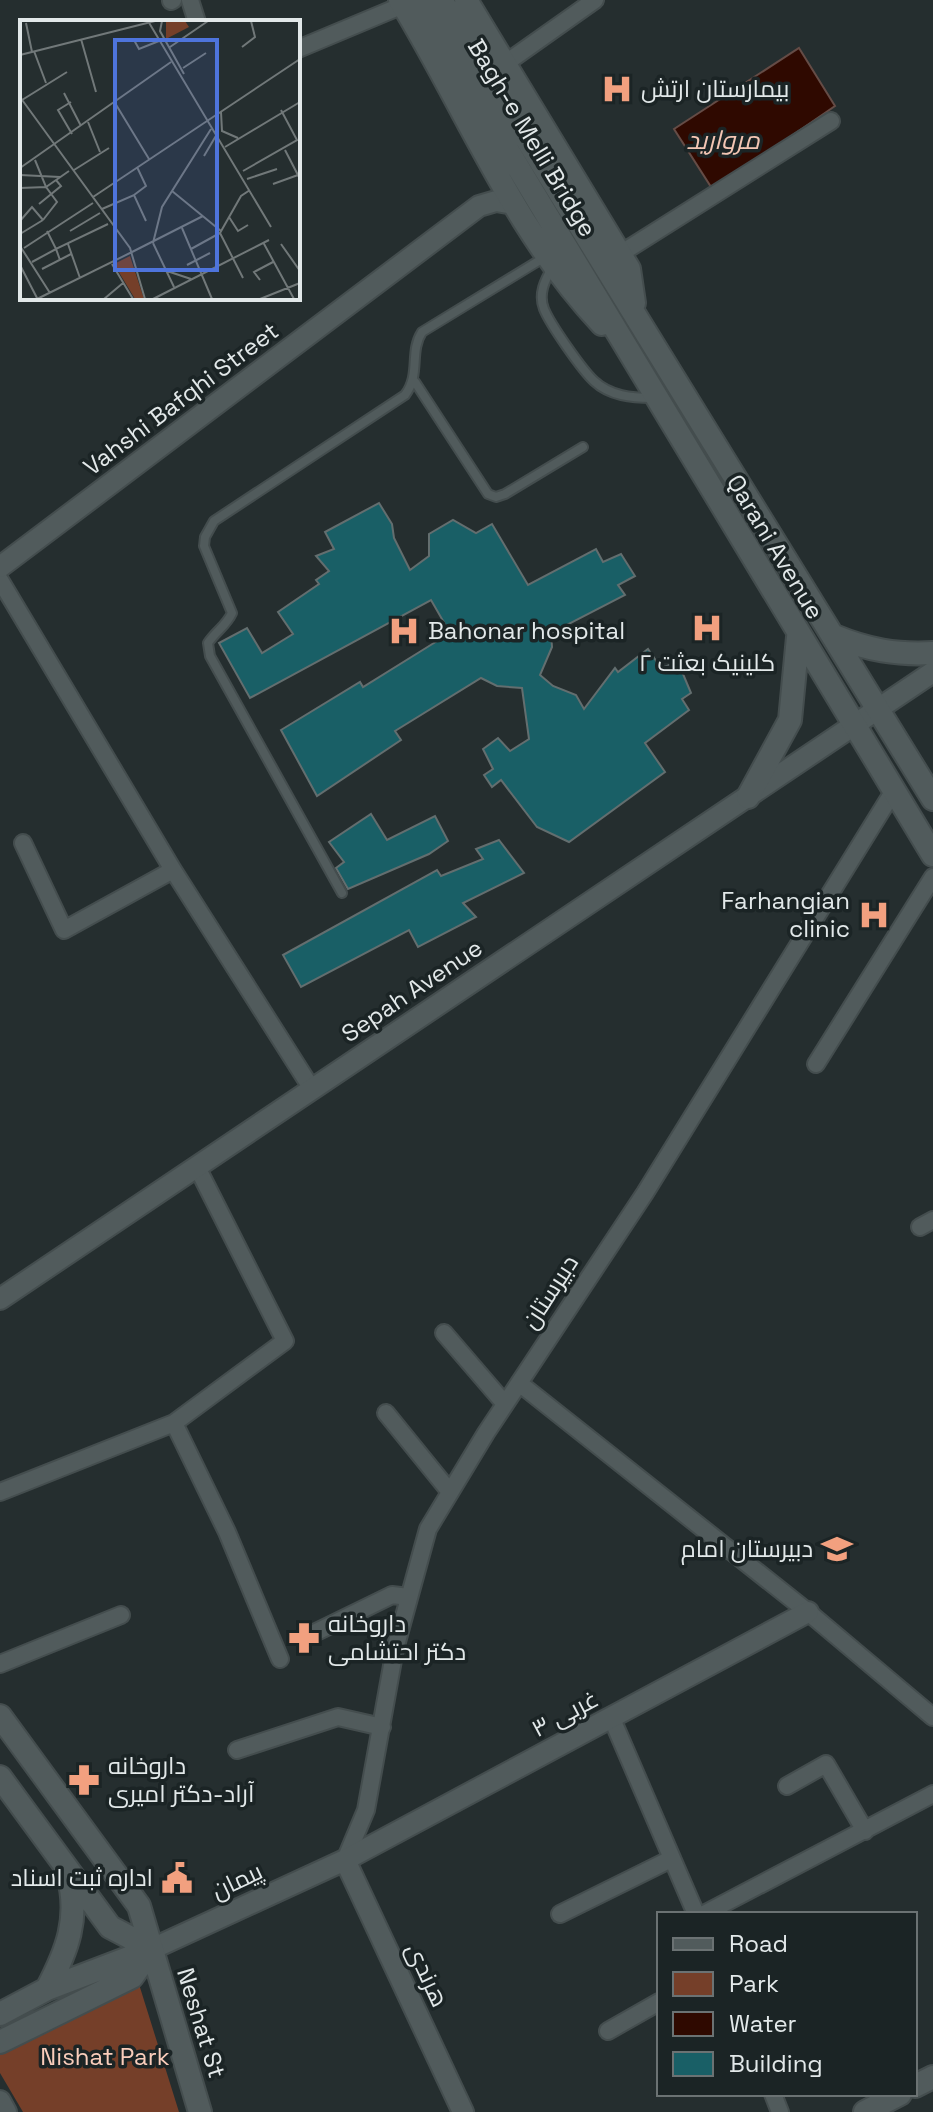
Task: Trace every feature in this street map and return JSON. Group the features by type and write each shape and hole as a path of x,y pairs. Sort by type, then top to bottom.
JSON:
{"main road":[{"name":"Bagh-e Melli Bridge","path":"441,0 610,253"},
{"path":"466,0 506,63 610,253"},
{"name":"Bagh-e Melli Bridge","path":"407,2 560,260"},
{"path":"407,2 514,204 560,260"},
{"name":"Qarani Avenue","path":"610,253 636,312 933,799"},
{"name":"Qarani Avenue","path":"560,260 581,301 625,348 933,855"},
{"path":"834,636 868,650 898,654 933,653"},
{"path":"748,797 790,720 798,637"},
{"name":"Neshat St","path":"0,1716 139,1906 200,2112"},
{"path":"0,1777 110,1927 152,1949"},
{"path":"47,1989 65,1955 74,1918 65,1866"},
{"path":"0,2014 47,1989 152,1949"},
{"path":"0,2042 132,1977 152,1949"},
{"path":"865,2112 896,2096"}],"street":[{"path":"190,0 196,20"},
{"path":"506,63 595,0"},
{"path":"300,48 407,2"},
{"path":"610,253 831,121"},
{"name":"Vahshi Bafqhi Street","path":"0,567 479,206 496,201 514,204"},
{"path":"0,580 173,870 312,1089"},
{"name":"Sepah Avenue","path":"0,1299 933,672"},
{"name":"دبیرستان","path":"345,1860 366,1810 395,1649 428,1529 505,1404 645,1193 893,792"},
{"path":"23,843 64,930 173,870"},
{"path":"816,1064 933,877"},
{"path":"0,1492 174,1423 285,1341 197,1167"},
{"path":"444,1333 505,1404"},
{"path":"519,1383 808,1612 933,1717"},
{"path":"386,1413 450,1492"},
{"path":"174,1423 227,1532 280,1659"},
{"path":"304,1638 392,1595 409,1597"},
{"name":"۳ غربی","path":"345,1860 808,1612"},
{"path":"0,1664 121,1615"},
{"path":"237,1750 338,1717 382,1727"},
{"path":"612,1719 695,1912"},
{"path":"787,1786 826,1764 865,1831"},
{"path":"708,1912 933,1794"},
{"path":"560,1914 671,1859"},
{"name":"پیمان","path":"152,1949 345,1860"},
{"name":"هرندی","path":"345,1860 463,2112"},
{"path":"608,2031 657,2003"},
{"path":"0,2101 6,2112"}],"lane":[{"path":"560,260 422,332 416,342 415,382 488,494 496,497 505,494 583,447"},
{"path":"560,260 543,283 543,307 593,380 612,392 633,398 655,398"},
{"path":"342,893 210,656 208,643 216,631 227,624 232,613 204,546 205,537 214,521 405,395 415,382"}],"green space":[{"name":"Nishat Park","path":"138,1981 179,2112 23,2112 0,2073 0,2048"}],"water":[{"name":"مروارید","path":"799,48 835,106 713,190 674,129"}],"building":[{"path":"379,503 392,524 394,538 410,570 429,556 429,534 453,520 476,533 492,524 528,585 596,549 603,562 621,554 635,576 618,585 625,595 551,633 552,647 540,675 553,686 576,695 584,709 615,668 618,672 648,649 661,668 678,662 691,693 682,699 689,710 645,743 665,772 569,842 537,827 501,780 492,787 484,775 493,769 483,749 498,738 510,751 529,739 522,688 497,686 481,678 395,731 401,740 317,796 281,730 360,682 363,687 450,633 431,600 250,698 219,643 247,628 262,653 293,634 278,612 319,584 316,580 329,571 316,556 334,549 325,532"},
{"path":"371,814 387,840 435,816 448,841 429,854 348,889 336,868 344,862 329,842"},
{"path":"499,840 524,873 463,903 476,917 418,947 409,930 301,987 283,955 437,870 441,876 483,859 476,849"}],"place":[{"name":"بیمارستان ارتش","path":"617,89"},
{"name":"کلینیک بعثت ۲","path":"707,628"},
{"name":"Bahonar hospital","path":"404,631"},
{"name":"Farhangian clinic","path":"874,915"},
{"name":"دبیرستان امام","path":"837,1549"},
{"name":"داروخانه دکتر احتشامی","path":"304,1638"},
{"name":"داروخانه آراد-دکتر امیری","path":"84,1780"},
{"name":"اداره ثبت اسناد","path":"177,1878"}]}
